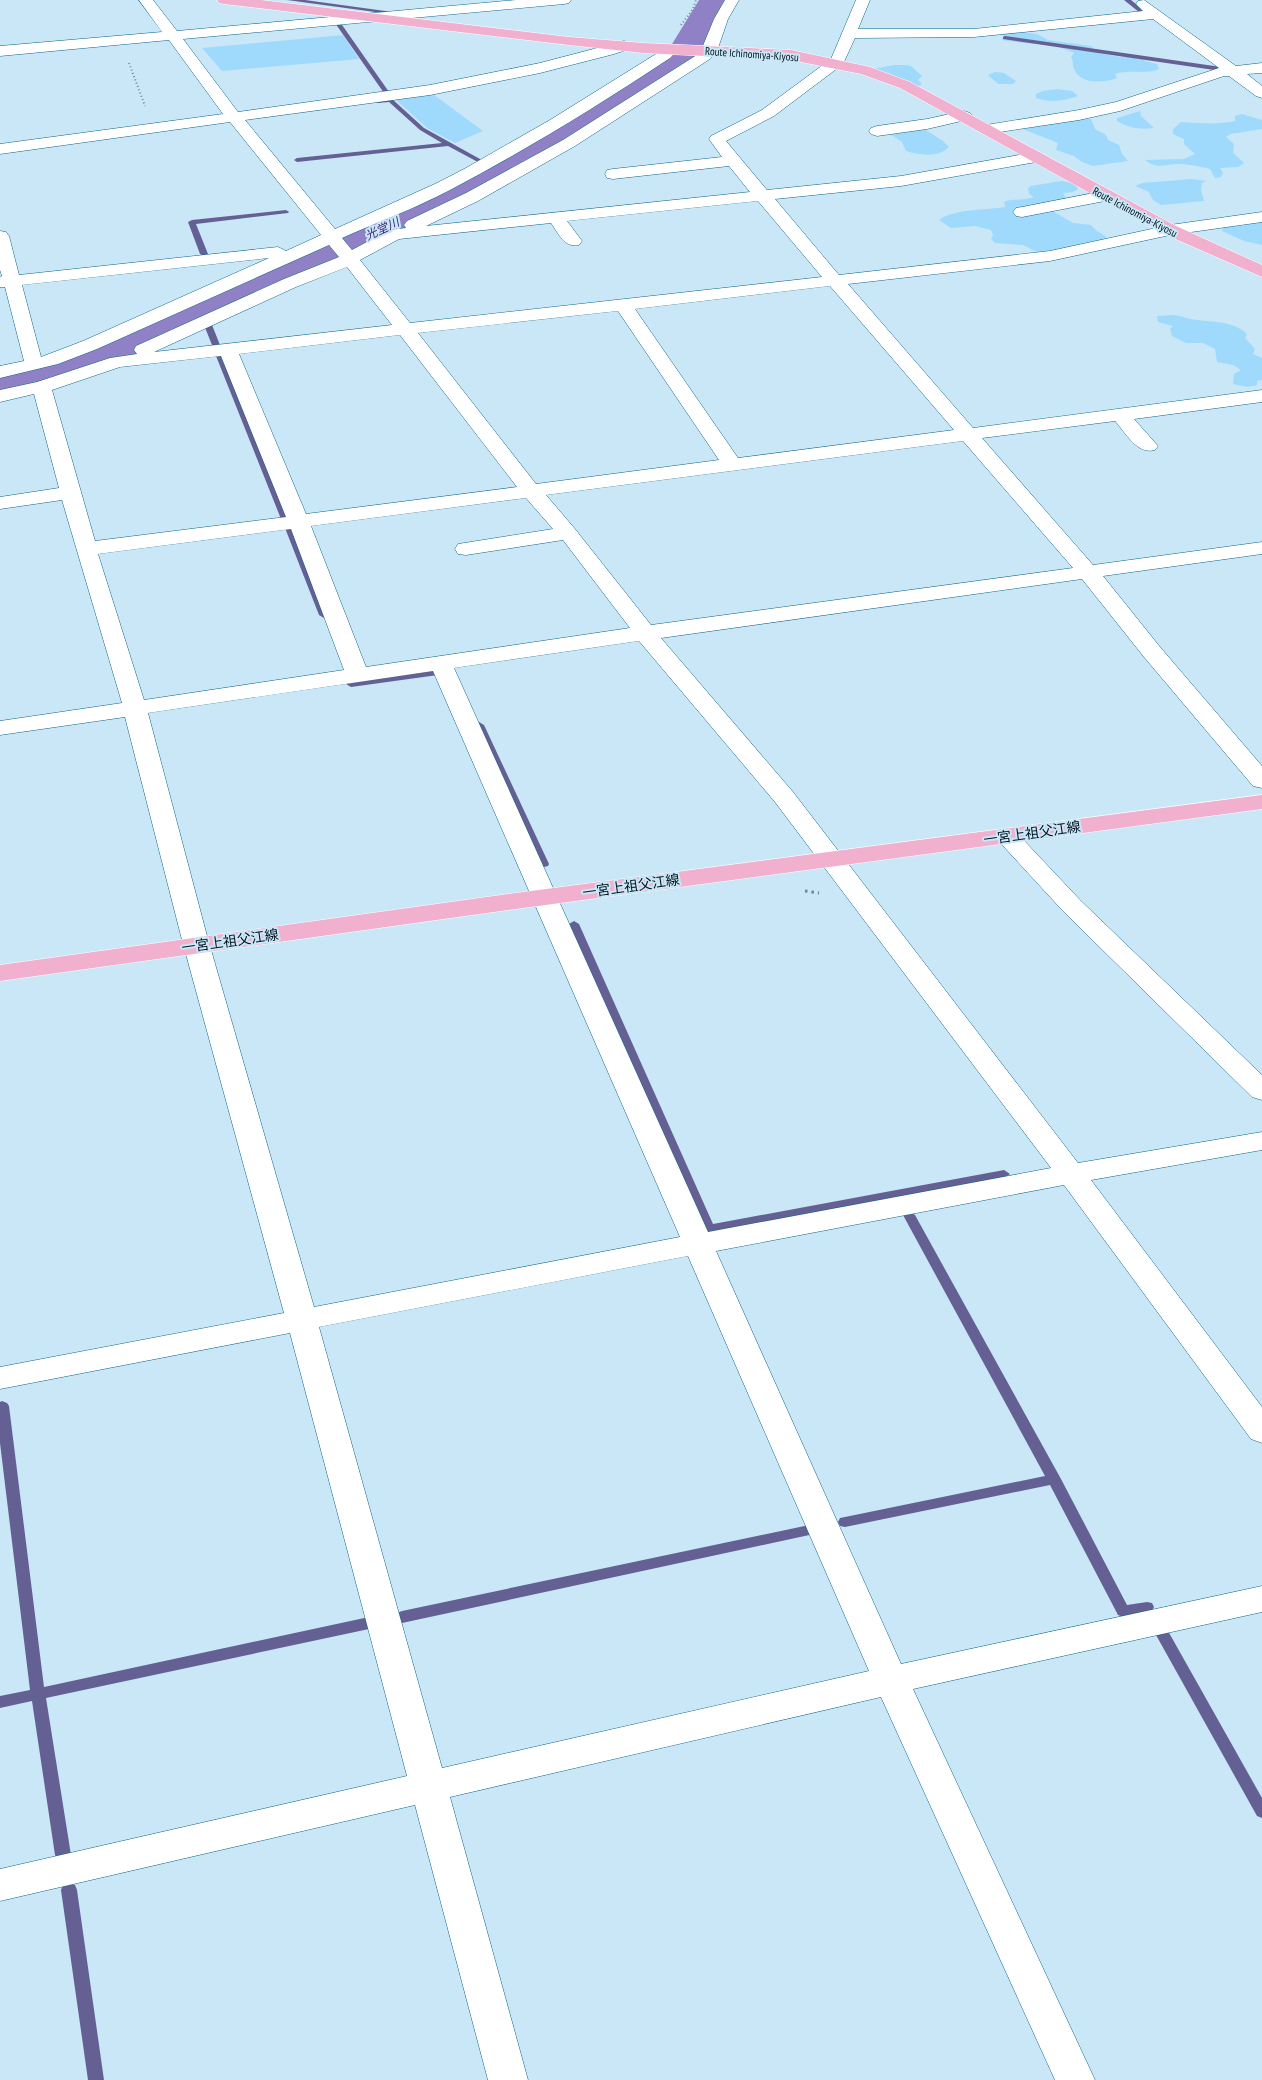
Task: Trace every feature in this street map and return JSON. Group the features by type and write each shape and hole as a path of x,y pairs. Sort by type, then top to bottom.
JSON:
{"main road":[{"name":"Route Ichinomiya-Kiyosu","path":"224,0 474,31 624,46 791,55 834,62 865,70 905,84 1104,196 1170,230 1262,272"},
{"name":"一宮上祖父江線","path":"0,973 546,897 1262,802"}],"street":[{"path":"146,0 234,116 349,258 531,492 568,533 645,633 784,797 1071,1174 1262,1431"},
{"path":"0,51 370,18 431,6 564,0"},
{"path":"117,362 349,258 472,197 568,143 705,56 732,0"},
{"path":"863,0 838,61 834,62 768,113 717,139 733,161 834,280 1088,572 1158,660 1262,780"},
{"path":"1137,0 1262,93"},
{"path":"850,34 974,32 1156,14"},
{"path":"0,149 430,90 540,68 624,46"},
{"path":"0,396 90,345 302,250 332,239 443,187 494,160 665,56 662,52 668,49"},
{"path":"986,129 1078,115 1120,106 1222,72 1262,68"},
{"path":"877,131 927,124 964,116"},
{"path":"396,234 919,178 1036,157"},
{"path":"613,174 733,161"},
{"path":"1022,212 1104,196"},
{"path":"555,217 573,240"},
{"path":"0,372 38,376 117,362 1050,256 1170,230 1262,218"},
{"path":"0,236 6,281 38,376 86,549 135,709 196,946 302,1321 427,1788 508,2080"},
{"path":"6,281 302,250"},
{"path":"623,305 732,464"},
{"path":"228,349 296,521 328,595 358,676"},
{"path":"86,549 1262,396"},
{"path":"1120,415 1148,446"},
{"path":"0,502 71,493"},
{"path":"466,549 568,533"},
{"path":"0,728 645,633 1262,548"},
{"path":"441,664 546,897 891,1680 1075,2080"},
{"path":"1006,836 1085,919 1262,1091"},
{"path":"0,1378 1071,1174 1261,1143"},
{"path":"0,1885 891,1680 1262,1599"}],"path":[{"path":"121,40 152,128"}],"shaded area":[{"path":"1023,32 1037,34 1048,40 1091,46 1098,53 1120,57 1140,57 1145,61 1157,64 1159,69 1149,72 1115,74 1117,78 1100,82 1087,80 1077,74 1071,57 1074,53 1066,49 1002,40 1004,33"},
{"path":"343,35 359,59 222,71 202,48"},
{"path":"894,65 908,65 912,67 922,76 918,80 922,84 915,88 873,69"},
{"path":"995,72 1004,73 1016,81 1013,84 998,84 988,75"},
{"path":"1057,89 1072,91 1078,96 1057,101 1036,98 1036,94 1043,91"},
{"path":"430,92 483,131 455,143 427,128 394,98"},
{"path":"1140,111 1141,116 1154,128 1135,128 1117,121 1117,118"},
{"path":"1242,114 1262,120 1262,129 1231,134 1226,137 1234,144 1233,153 1244,163 1238,167 1220,168 1223,173 1221,177 1215,178 1210,169 1202,167 1181,164 1153,165 1145,160 1184,159 1195,154 1184,144 1184,139 1173,134 1173,129 1181,122 1228,122 1235,121 1235,116"},
{"path":"1074,117 1091,119 1095,129 1106,135 1108,140 1119,145 1122,154 1128,161 1093,166 1082,162 1074,156 1056,150 1058,143 1020,128"},
{"path":"924,129 949,147 940,153 934,154 906,151 902,142 890,134"},
{"path":"1192,179 1206,181 1202,183 1201,190 1204,201 1161,205 1153,200 1149,192 1135,186 1142,183"},
{"path":"1061,181 1074,183 1078,189 1073,192 1063,193 1067,200 1049,209 1073,223 1091,225 1105,236 1107,241 1037,252 1023,245 995,243 991,239 993,235 991,230 975,226 951,228 939,220 945,216 961,212 1005,207 1004,202 1034,197 1029,194 1028,188 1031,186"},
{"path":"1262,221 1262,245 1244,241 1222,231 1223,226 1242,226"},
{"path":"1173,315 1194,320 1223,323 1242,330 1247,334 1245,338 1255,349 1253,354 1262,358 1262,380 1257,381 1257,385 1248,387 1233,384 1234,374 1241,370 1233,365 1217,362 1215,349 1203,343 1186,343 1172,336 1170,329 1173,326 1158,322 1157,316"}],"waterway":[{"path":"290,0 397,13"},
{"name":"光堂川","path":"0,384 64,368 153,331 389,227 505,166 583,120 683,56 716,0"},
{"path":"1127,0 1144,13 1133,14"},
{"path":"338,23 386,92"},
{"path":"1005,38 1221,69"},
{"path":"378,101 391,100 422,129 478,160"},
{"path":"297,160 448,144"},
{"path":"204,254 192,222 286,212"},
{"path":"201,310 205,319"},
{"path":"208,325 216,345"},
{"path":"220,356 285,519"},
{"path":"289,528 324,615"},
{"path":"351,684 435,673"},
{"path":"479,725 544,864"},
{"path":"574,924 709,1229 1004,1174"},
{"path":"909,1215 1054,1479"},
{"path":"2,1406 38,1694"},
{"path":"845,1522 1054,1479"},
{"path":"1054,1479 1123,1611 1147,1607"},
{"path":"402,1617 814,1529"},
{"path":"38,1694 369,1623"},
{"path":"1163,1635 1262,1812"},
{"path":"0,1702 38,1694"},
{"path":"38,1694 63,1855"},
{"path":"69,1890 96,2080"}]}
